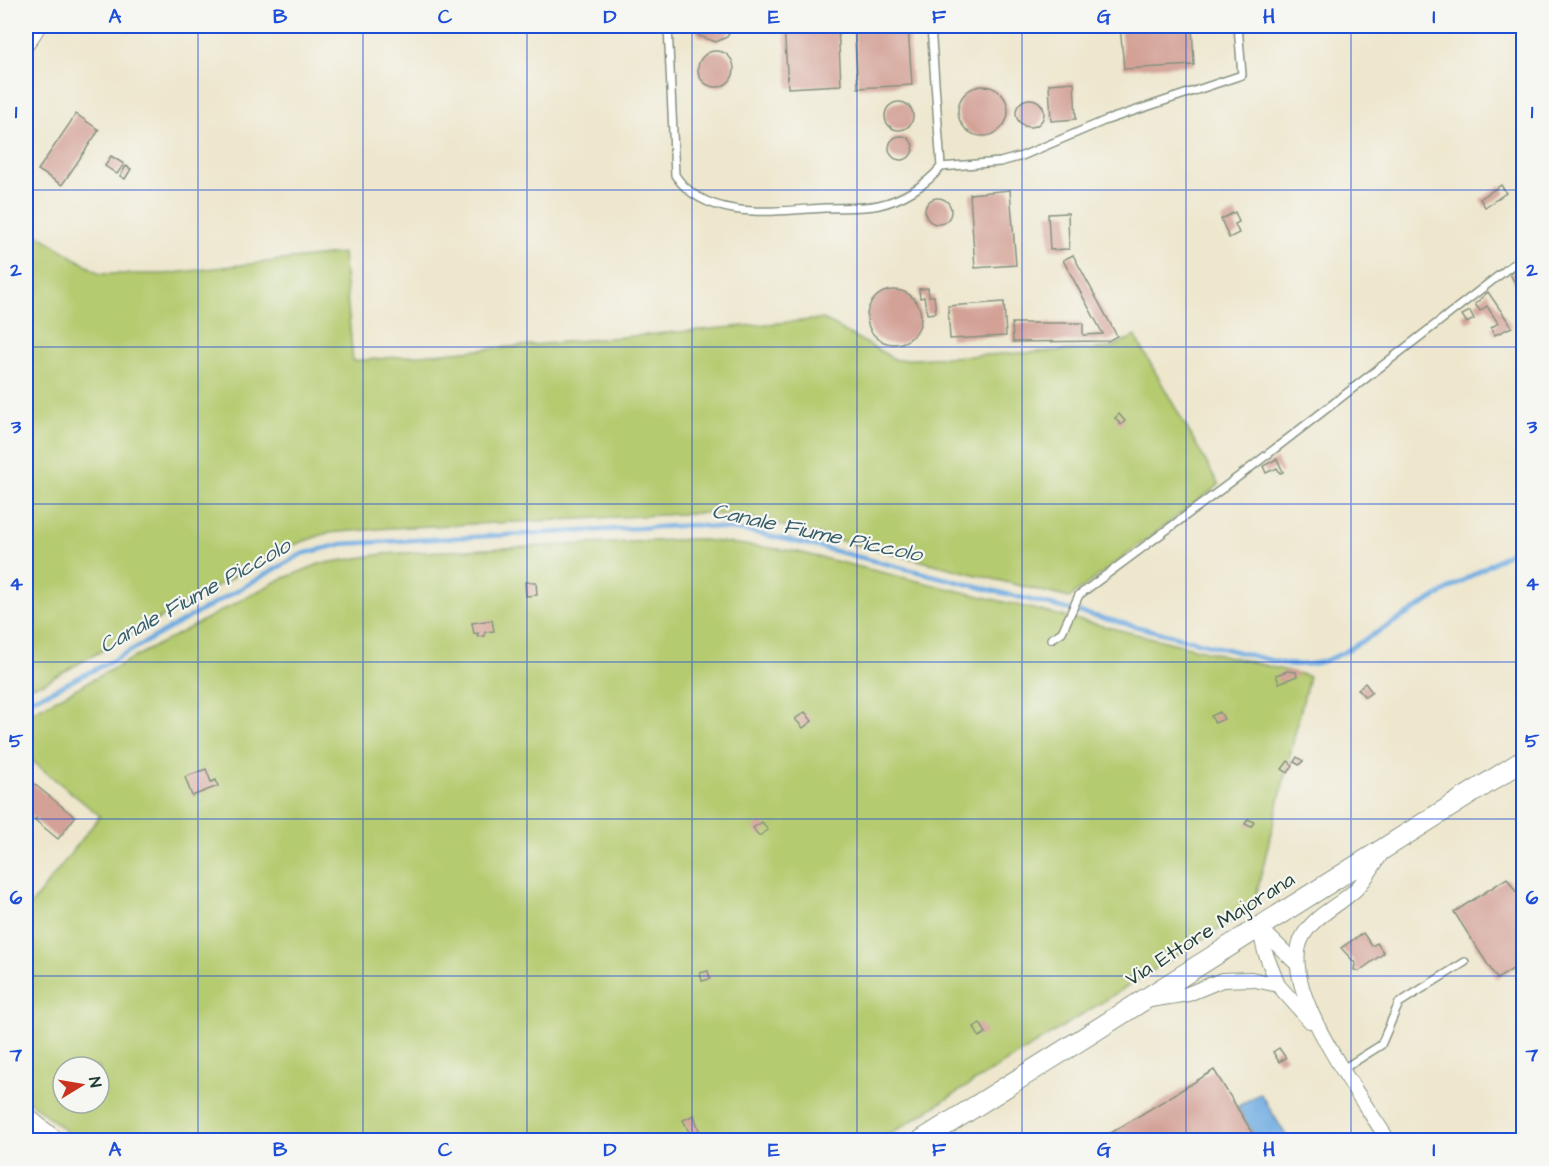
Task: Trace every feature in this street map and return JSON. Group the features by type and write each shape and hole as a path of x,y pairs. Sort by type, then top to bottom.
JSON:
{"main road":[{"name":"Via Ettore Majorana","path":"922,1140 1524,759"},
{"path":"26,1118 53,1140"}],"street":[{"path":"26,46 39,26"},
{"path":"1385,847 1356,890 1320,916 1302,937 1297,964 1303,993 1322,1034 1388,1140"},
{"path":"1259,927 1297,964"},
{"path":"1259,927 1264,952 1278,986 1322,1034"},
{"path":"1141,1001 1188,994 1222,980 1251,979 1278,986"}],"lane":[{"path":"668,26 675,175 683,188 703,199 748,213 879,205 900,197 930,179 940,168 1000,162 1022,156 1104,122 1242,75 1238,26"},
{"path":"931,26 940,168"},
{"path":"1051,639 1062,632 1068,622 1074,601 1524,256"},
{"path":"1343,1069 1381,1045 1399,1003 1465,962"}],"green space":[{"path":"26,227 100,274 165,274 343,253 353,361 823,319 896,360 1111,348 1135,336 1219,485 1069,598 747,517 703,513 327,533 285,548 44,683 26,687"},
{"path":"695,539 794,551 1309,676 1253,908 881,1140 77,1140 26,1099 26,911 100,816 26,756 26,712 36,710 277,581 319,564 383,554"}],"water":[{"path":"1260,1093 1289,1140 1257,1140 1237,1107"}],"building":[{"path":"119,26 134,26 129,33"},
{"path":"694,26 732,26 727,37 716,42 699,36"},
{"path":"784,26 838,26 841,85 788,88"},
{"path":"854,26 908,26 912,85 858,88"},
{"path":"1120,26 1192,26 1194,65 1124,69"},
{"path":"716,51 728,57 734,69 728,81 716,87 704,81 698,69 704,57"},
{"path":"1074,82 1076,119 1051,121 1049,84"},
{"path":"983,86 1001,93 1008,111 1001,129 983,136 965,129 958,111 965,93"},
{"path":"1030,99 1040,103 1044,113 1040,123 1030,127 1020,123 1016,113 1020,103"},
{"path":"899,102 909,106 913,116 909,126 899,130 889,126 885,116 889,106"},
{"path":"76,114 99,130 62,185 38,170"},
{"path":"896,136 906,136 913,143 913,153 906,160 896,160 889,153 889,143"},
{"path":"111,156 124,164 117,174 105,166"},
{"path":"126,166 131,169 125,179 120,176"},
{"path":"1501,185 1506,193 1485,207 1480,199"},
{"path":"1010,190 1016,265 975,268 970,194"},
{"path":"938,198 947,202 951,211 947,220 938,224 929,220 925,211 929,202"},
{"path":"1235,212 1239,222 1235,224 1239,233 1229,238 1221,219"},
{"path":"1068,213 1069,249 1050,250 1048,214"},
{"path":"1073,255 1117,336 1108,341 1013,342 1012,323 1083,323 1083,335 1103,334 1063,260"},
{"path":"1518,268 1524,276 1524,285 1518,288 1510,274"},
{"path":"928,288 929,296 934,296 936,313 927,314 924,297 920,298 919,289"},
{"path":"894,290 904,292 913,298 919,307 921,317 919,327 913,336 904,342 894,344 884,342 875,336 869,327 867,317 869,307 875,298 884,292"},
{"path":"1488,292 1512,327 1495,335 1491,328 1498,323 1487,306 1480,311 1475,304"},
{"path":"1004,302 1006,336 950,339 948,306"},
{"path":"1470,311 1474,319 1467,323 1462,315"},
{"path":"1119,414 1125,421 1121,425 1115,418"},
{"path":"1277,459 1283,472 1280,473 1277,468 1266,473 1263,466"},
{"path":"525,582 536,582 537,595 526,596"},
{"path":"492,620 494,631 485,632 485,636 478,637 478,633 474,634 472,623"},
{"path":"1287,671 1296,672 1297,676 1279,683 1276,675"},
{"path":"1365,683 1372,692 1365,697 1358,689"},
{"path":"805,712 812,721 803,728 795,719"},
{"path":"1220,712 1224,719 1215,723 1211,716"},
{"path":"1297,757 1303,761 1299,765 1294,762"},
{"path":"1288,761 1293,765 1288,773 1282,769"},
{"path":"206,769 211,782 216,780 218,786 192,796 185,777"},
{"path":"28,779 75,817 58,839 35,820 37,818 34,819 26,812 26,782"},
{"path":"1248,819 1254,822 1251,827 1245,824"},
{"path":"762,822 768,830 759,836 753,828"},
{"path":"1507,878 1524,904 1524,962 1497,979 1454,912"},
{"path":"1363,933 1372,946 1377,943 1384,953 1359,971 1354,970 1355,963 1341,948"},
{"path":"708,971 710,979 702,981 700,973"},
{"path":"980,1023 986,1033 979,1037 974,1027"},
{"path":"1279,1048 1286,1058 1279,1062 1273,1052"},
{"path":"1214,1070 1257,1140 1109,1140 1106,1136"},
{"path":"694,1115 700,1133 692,1138 683,1120"},
{"path":"1333,1133 1338,1140 1322,1140"}],"waterway":[{"name":"Canale Fiume Piccolo","path":"26,700 47,693 110,662 302,554 342,544 695,525 751,532 1286,664 1303,665 1325,661 1346,651 1524,544"}]}
